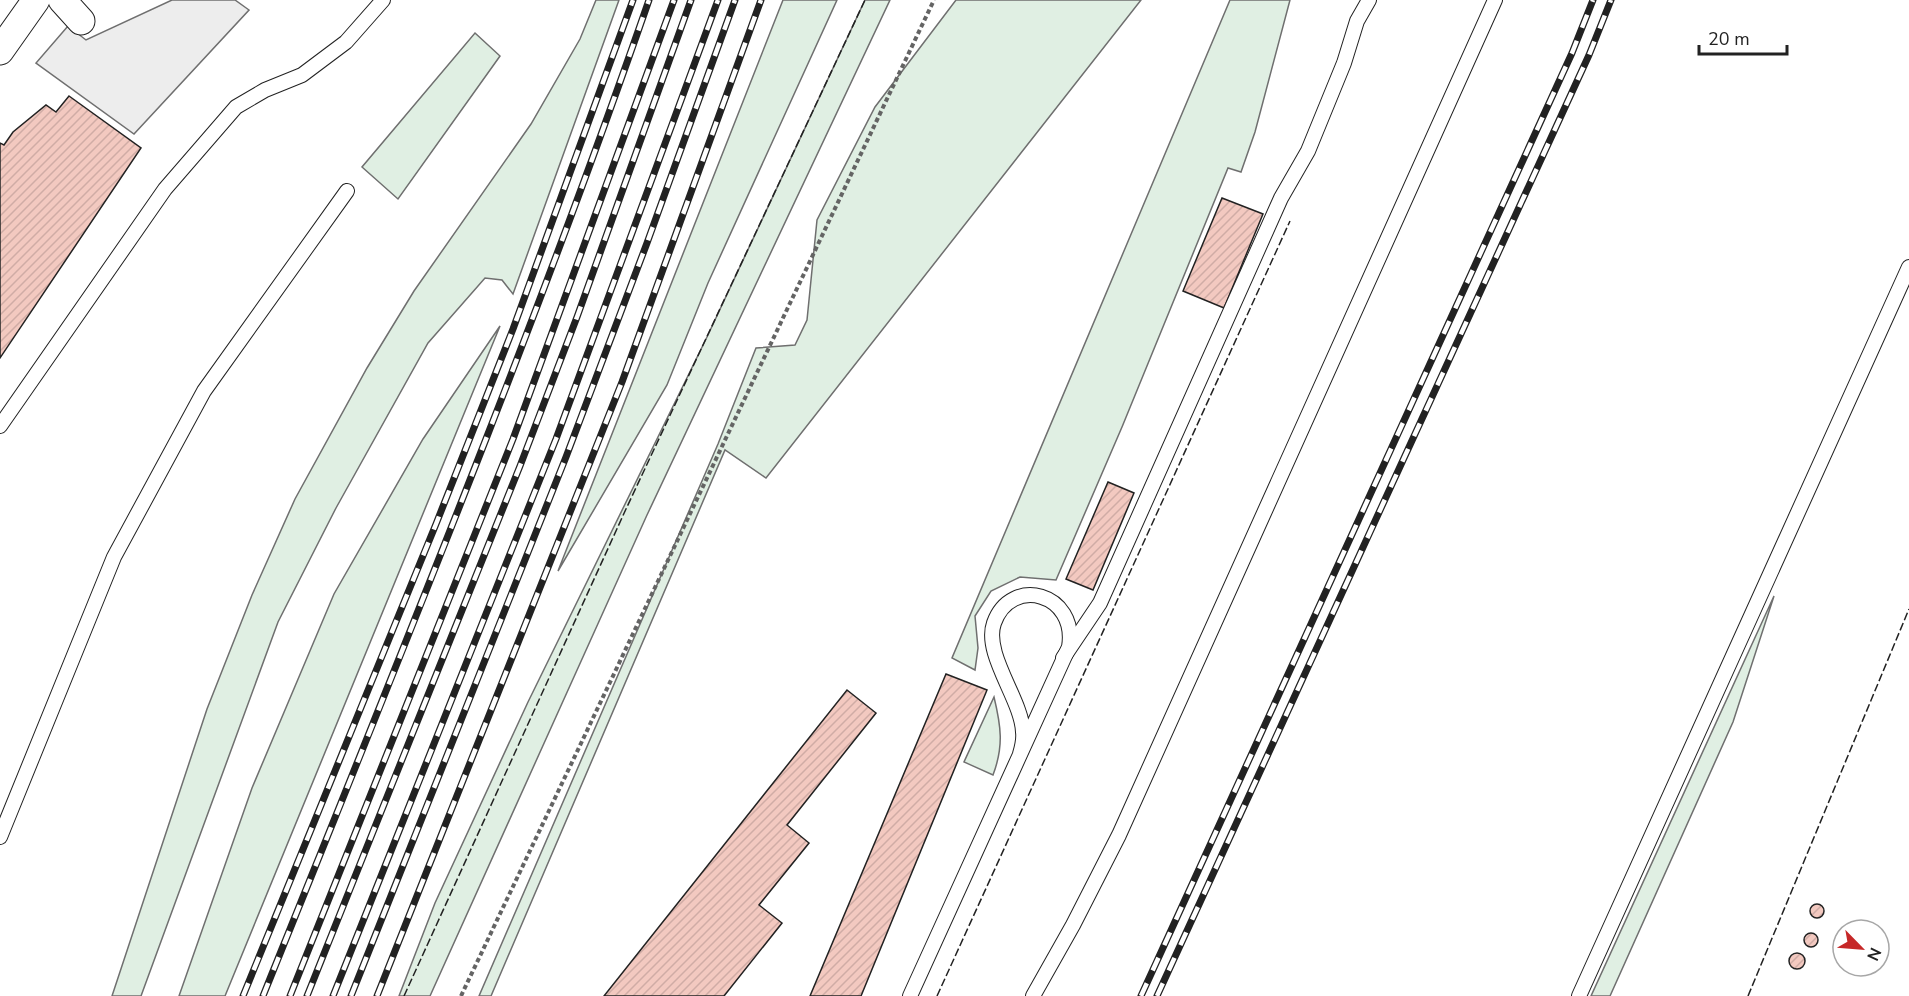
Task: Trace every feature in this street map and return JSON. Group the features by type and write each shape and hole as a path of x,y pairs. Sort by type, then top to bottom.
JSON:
{"street":[{"path":"0,51 36,0"},
{"path":"62,0 81,21"}],"lane":[{"path":"0,426 165,189 236,107 264,90 302,75 346,42 383,0"},
{"path":"1063,658 1100,603 1281,198 1308,151 1344,63 1357,21 1369,0"},
{"path":"1033,996 1119,835 1495,0"},
{"path":"0,837 119,546 204,391 347,191"},
{"path":"1578,996 1909,267"},
{"path":"910,996 1069,647 1071,635 1069,622 1054,602 1043,597 1018,598 1006,604 998,614 993,626 992,640 1022,725 1023,743 1020,754"}],"path":[{"path":"461,996 934,0"}],"green space":[{"path":"596,0 619,0 513,294 502,280 485,278 428,343 336,508 278,622 141,996 112,996 207,709 252,595 295,499 367,368 414,291 531,124 580,39"},
{"path":"783,0 837,0 708,283 667,385 558,571"},
{"path":"865,0 890,0 647,515 430,996 399,996 435,903 528,702 707,337"},
{"path":"956,0 1141,0 766,478 725,450 491,996 479,996 718,444 756,348 795,345 807,320 817,220 875,107"},
{"path":"1230,0 1290,0 1255,132 1241,172 1228,168 1122,427 1056,580 1020,577 991,591 975,616 978,648 975,670 952,658"},
{"path":"475,33 500,56 398,199 362,167"},
{"path":"500,326 225,996 179,996 252,788 334,594 423,439"},
{"path":"1774,596 1733,722 1610,996 1591,996"},
{"path":"994,697 1000,745 993,775 964,762"}],"shaded area":[{"path":"172,0 235,0 249,10 134,134 36,63 68,26 86,40"}],"building":[{"path":"69,96 141,148 0,358 0,143 4,145 13,132 46,105 56,112"},
{"path":"1222,198 1263,214 1224,308 1183,291"},
{"path":"1108,482 1134,493 1093,590 1066,579"},
{"path":"946,674 987,690 861,996 810,996"},
{"path":"847,690 876,713 787,825 809,843 759,905 782,923 724,996 604,996"},
{"path":"1814,904 1820,904 1824,911 1820,918 1814,918 1810,914 1810,908"},
{"path":"1808,933 1814,933 1818,940 1814,947 1808,947 1804,943 1804,937"},
{"path":"1797,953 1805,961 1797,969 1789,961"}],"railway":[{"path":"243,996 513,329 633,0"},
{"path":"263,996 511,376 649,0"},
{"path":"290,996 513,439 674,0"},
{"path":"307,996 520,466 577,317 691,0"},
{"path":"333,996 556,439 718,0"},
{"path":"351,996 566,457 735,0"},
{"path":"377,996 622,382 761,0"},
{"path":"1141,996 1572,53 1593,0"},
{"path":"1157,996 1589,55 1611,0"}],"fence":[{"path":"404,996 626,509 865,0"},
{"path":"937,996 1290,221"},
{"path":"1748,996 1909,609"}]}
